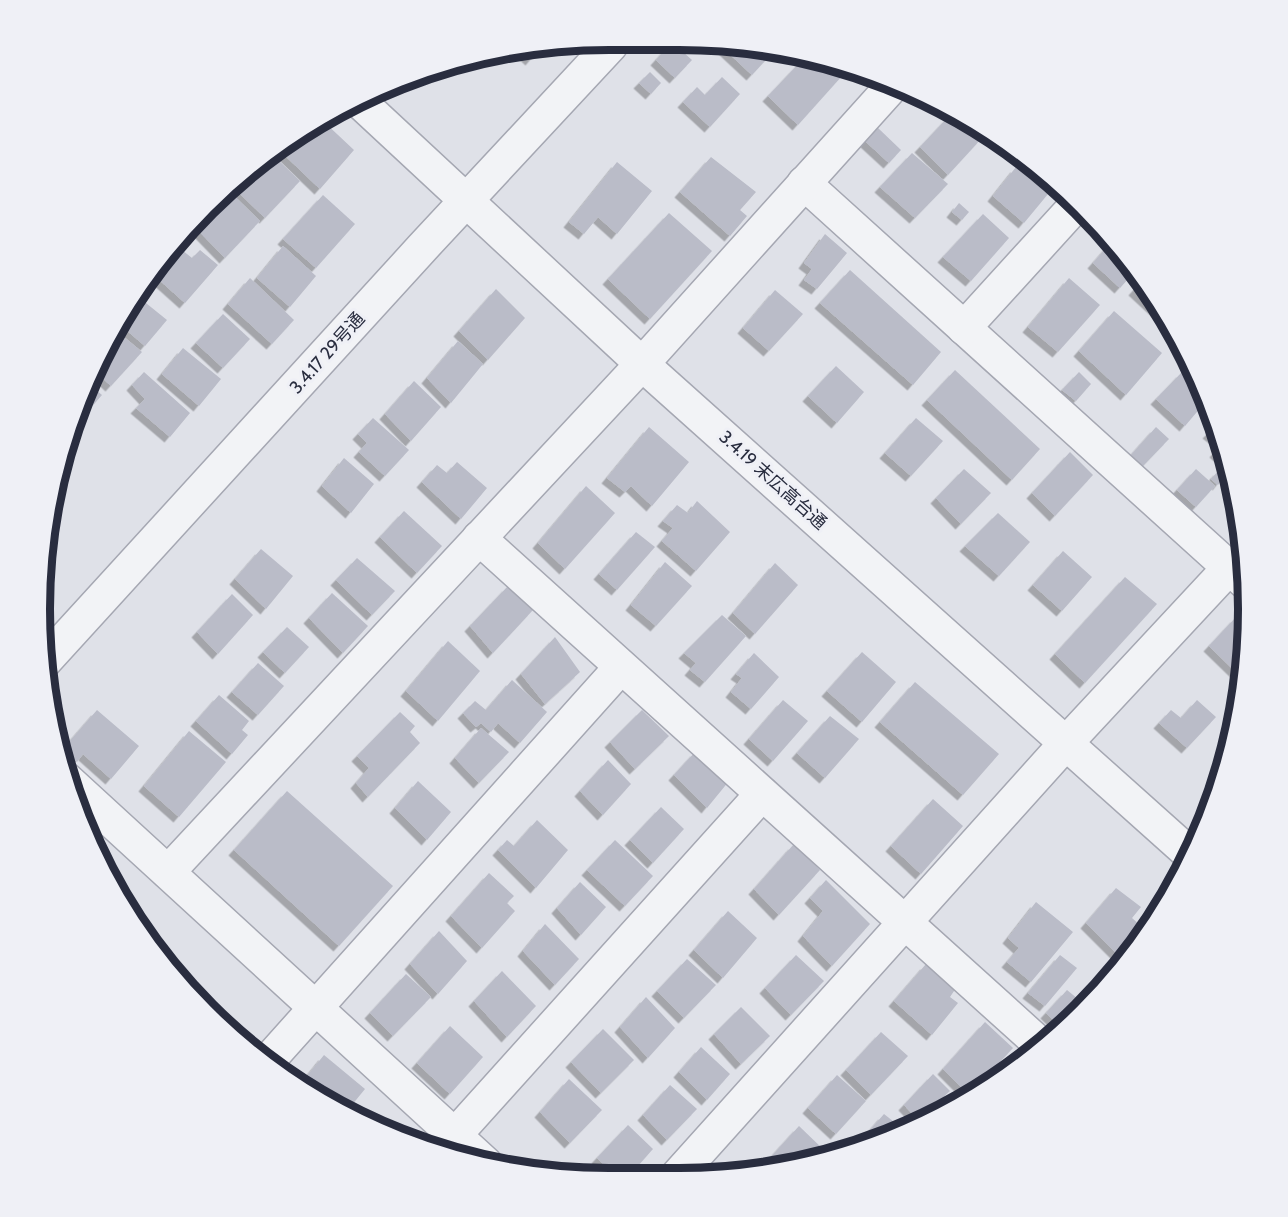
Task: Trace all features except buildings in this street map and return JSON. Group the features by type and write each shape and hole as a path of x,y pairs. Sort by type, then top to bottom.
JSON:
{"street":[{"name":"3.4.17 29号通","path":"52,654 606,50"},
{"path":"168,872 642,364 888,90"},
{"name":"3.4.19 末広高台通","path":"364,106 642,364 1184,849"},
{"path":"804,183 1237,574"},
{"path":"964,328 1072,210"},
{"path":"479,538 1035,1040"},
{"path":"684,1168 1066,743 1237,576"},
{"path":"273,1055 621,667"},
{"path":"81,792 471,1150"},
{"path":"455,1135 762,794"}]}
